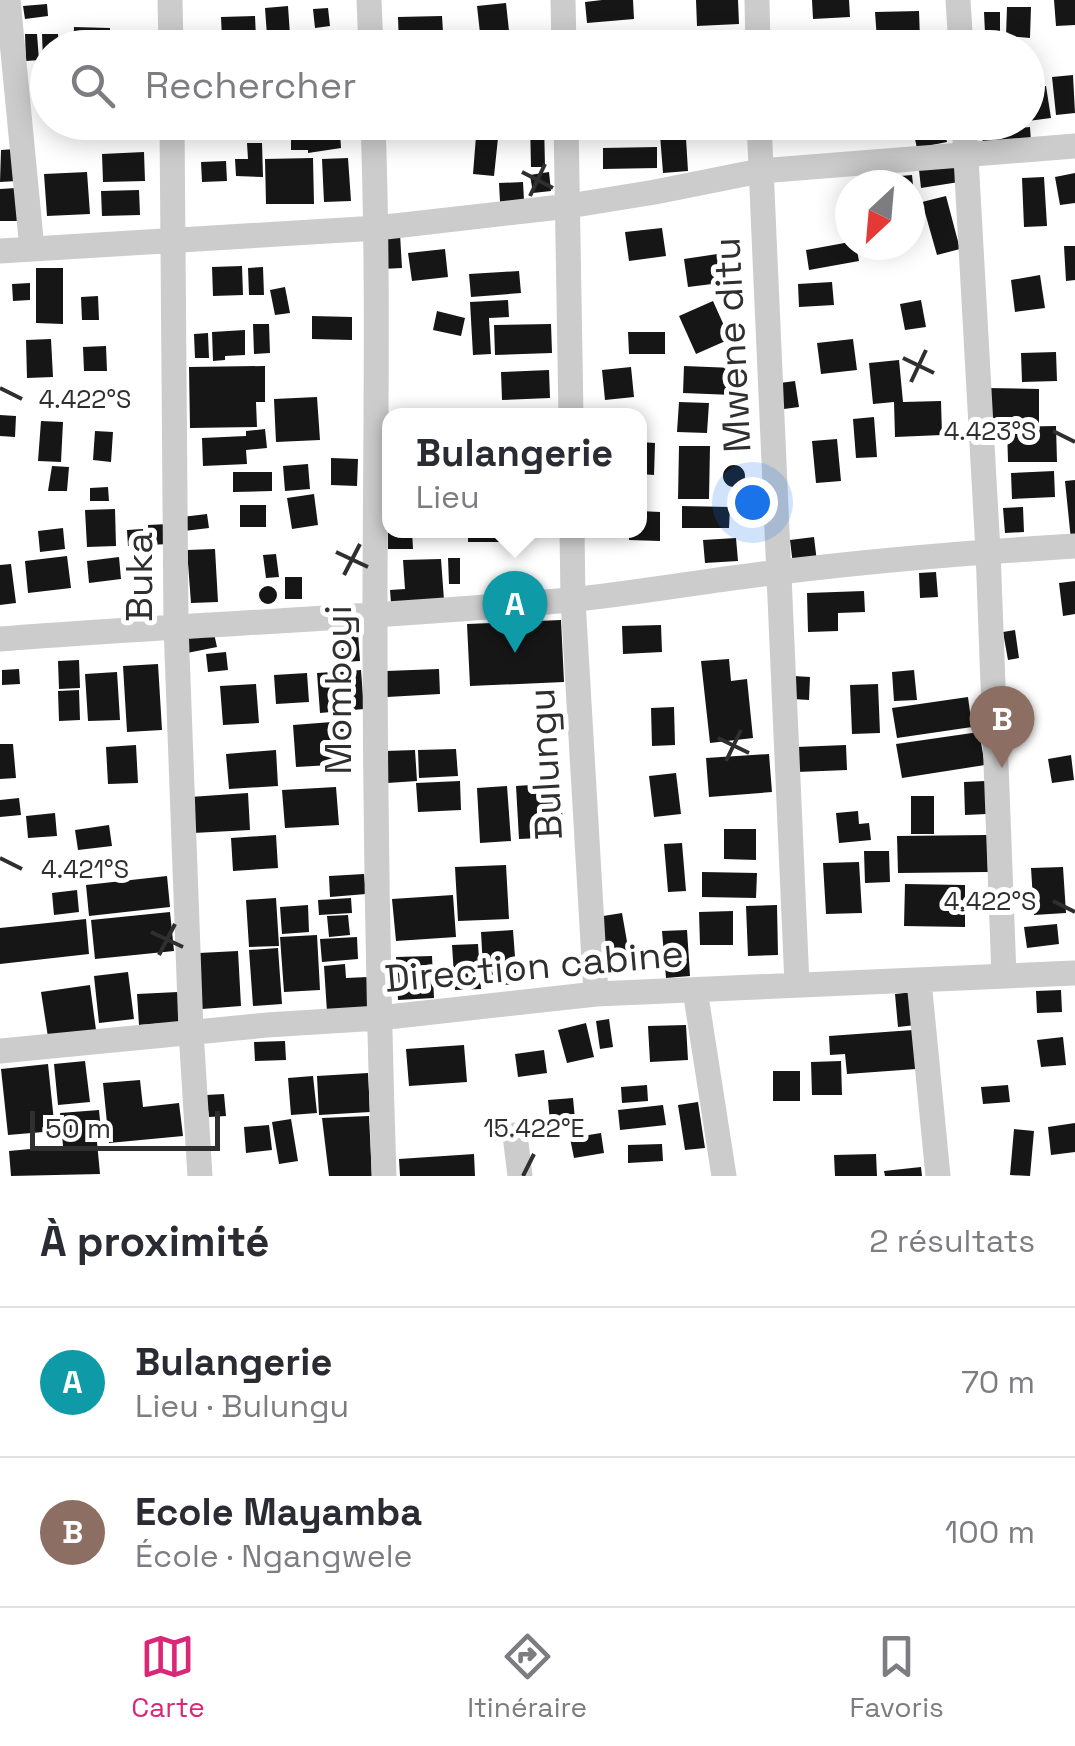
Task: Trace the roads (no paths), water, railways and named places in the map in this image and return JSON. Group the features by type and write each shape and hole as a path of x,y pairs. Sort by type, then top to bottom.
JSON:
{"street":[{"path":"8,0 32,249"},
{"path":"170,0 171,30"},
{"path":"369,0 370,30"},
{"path":"563,0 564,30"},
{"path":"756,0 757,30"},
{"path":"958,0 960,30"},
{"name":"Buka","path":"172,140 176,625 190,1031 200,1176"},
{"name":"Momboyi","path":"374,140 377,228 375,617 384,1176"},
{"path":"567,140 571,408"},
{"name":"Mwene ditu","path":"759,140 797,984"},
{"path":"965,140 988,551 1004,976"},
{"path":"0,251 377,228 569,206 760,171 1075,146"},
{"name":"Bulungu","path":"572,538 596,994"},
{"path":"0,640 176,625 375,617 573,600 781,571 1075,546"},
{"name":"Direction cabine","path":"0,1051 190,1031 379,1018 596,994 1075,972"},
{"path":"919,980 938,1176"},
{"path":"695,990 724,1176"},
{"path":"515,1134 520,1176"}],"place":[{"name":"Bulangerie","path":"515,653"},
{"name":"Ecole Mayamba","path":"1002,768"}]}
